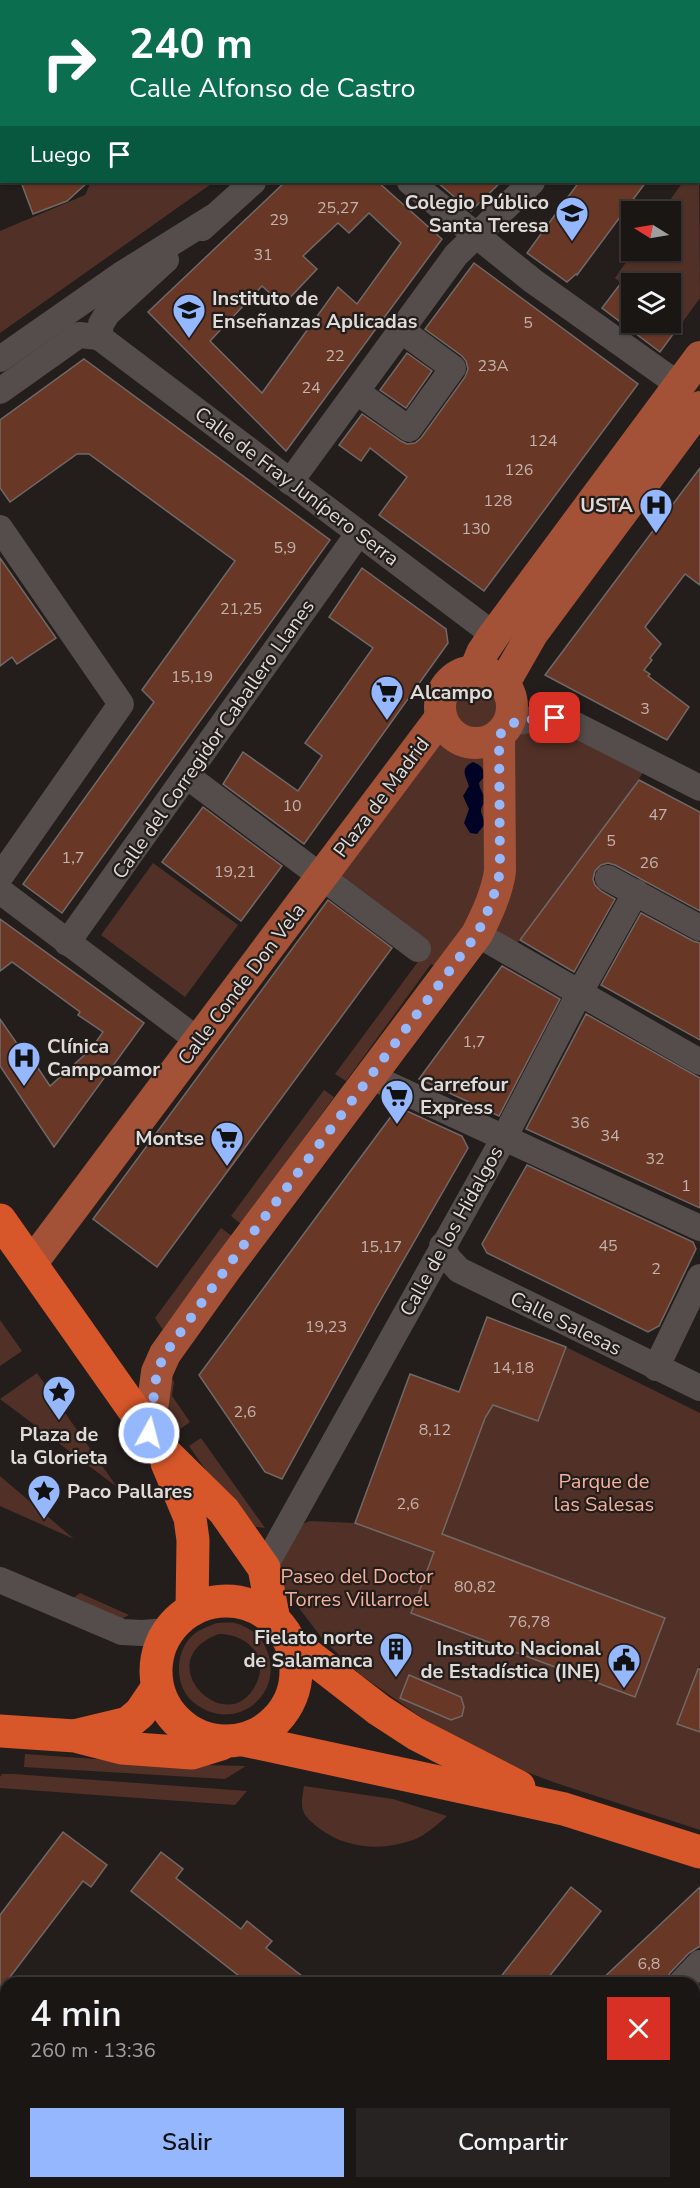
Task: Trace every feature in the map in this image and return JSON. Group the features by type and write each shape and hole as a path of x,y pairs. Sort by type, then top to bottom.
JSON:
{"highway":[{"path":"0,1220 156,1442 224,1511 264,1568 282,1631 295,1660 296,1673 289,1702 270,1727 234,1741 192,1753 122,1748 75,1736 0,1731"},
{"path":"156,1442 190,1518 193,1540 180,1620"},
{"path":"564,1809 416,1734 379,1710 256,1607 235,1602 212,1602 180,1620 159,1649 155,1669 157,1688 166,1709 180,1725 197,1736 234,1741 564,1809 700,1852"},
{"path":"75,1736 128,1723 140,1713 157,1688"}],"main road":[{"path":"504,683 532,634 690,396 700,357"},
{"path":"156,1442 157,1371 165,1354 225,1270 477,934 487,915 500,871 504,730 512,716 512,699 504,683 491,673 475,670 482,653 690,396"},
{"name":"Plaza de Madrid","path":"475,670 462,673 451,680 443,691 440,704 441,717 446,728 465,742 476,744 488,742 504,730"},
{"name":"Plaza de Madrid","path":"321,876 441,717"},
{"name":"Calle Conde Don Vela","path":"31,1264 321,876"}],"street":[{"path":"0,391 79,336 99,337 101,324 107,314 252,183"},
{"path":"411,183 533,281 690,396"},
{"path":"290,482 456,255 531,183"},
{"path":"0,359 122,274 213,217"},
{"path":"357,392 409,429 453,368 401,330"},
{"name":"Calle de Fray Junípero Serra","path":"99,337 495,635"},
{"path":"0,528 121,704 0,877"},
{"name":"Calle del Corregidor Caballero Llanes","path":"67,943 358,534"},
{"path":"504,730 545,717 568,721 700,788"},
{"name":"Plaza de Madrid","path":"187,776 418,949"},
{"path":"608,878 700,928"},
{"path":"0,891 199,1041"},
{"name":"Calle de los Hidalgos","path":"264,1568 504,1137 580,992 636,892"},
{"path":"477,934 700,1062"},
{"path":"370,1076 700,1228"},
{"name":"Calle Salesas","path":"442,1246 448,1258 459,1270 700,1388"},
{"path":"656,1368 700,1276"},
{"path":"0,1580 122,1632 142,1633 180,1620"},
{"path":"687,1977 700,1963"}],"green space":[{"path":"91,183 213,183 0,333 0,231 85,195"},
{"path":"682,183 699,183 700,298 681,324 681,273 621,273 621,283 615,278 627,261 681,261 681,201 669,201"},
{"path":"470,683 480,683 495,693 499,707 498,716 489,727 480,731 470,731 455,721 451,712 451,702 461,687"},
{"path":"545,717 650,763 597,838 517,943 477,934 448,972 431,964 346,1081 335,1074 420,959 394,945 329,898 321,876 446,728 465,742 484,742 505,736"},
{"path":"153,863 238,925 185,997 101,935"},
{"path":"324,1090 334,1097 241,1224 231,1216"},
{"path":"221,1228 232,1236 163,1330 155,1318"},
{"path":"0,1320 22,1351 0,1366"},
{"path":"566,1347 700,1413 700,1665 678,1724 700,1732 700,1830 519,1769 439,1730 361,1675 324,1641 283,1587 279,1564 298,1526 310,1521 355,1523 435,1552 412,1613 635,1697 664,1617 442,1534 490,1404 538,1421"},
{"path":"37,1373 117,1487 0,1399"},
{"path":"169,1374 174,1382 172,1396 190,1422 179,1430 168,1403"},
{"path":"201,1438 265,1528 250,1526 239,1518 189,1446"},
{"path":"0,1476 74,1539 0,1506"},
{"path":"80,1593 129,1615 117,1621 69,1601"},
{"path":"217,1623 233,1623 248,1628 264,1644 270,1662 270,1678 264,1693 254,1704 241,1712 225,1714 209,1712 187,1696 180,1680 179,1662 184,1646 195,1633","holes":["219,1634 229,1635 246,1642 257,1655 260,1663 257,1682 245,1699 229,1704 214,1701 200,1691 191,1677 190,1662 198,1646"]},
{"path":"25,1754 165,1764 246,1766 225,1779 24,1767"},
{"path":"2,1774 247,1791 235,1805 0,1788"},
{"path":"304,1786 393,1799 447,1816 427,1833 401,1844 377,1847 353,1844 330,1836 307,1817 302,1807"}],"water":[{"path":"473,762 481,767 484,774 479,783 485,799 481,810 485,824 477,834 470,833 464,823 469,809 463,796 469,786 465,769"}],"building":[{"path":"21,183 87,183 67,201 33,214"},
{"path":"284,183 379,183 442,239 286,451 148,312","holes":["369,213 401,243 357,304 338,287 262,393 210,341 262,286 283,305 317,269 303,256 338,223 349,233"]},
{"path":"438,183 500,183 471,211"},
{"path":"578,183 645,183 632,201 621,201 621,216 577,275 567,282 527,253"},
{"path":"474,263 638,384 484,591 379,515 407,477 370,448 361,461 339,445 362,414 407,444 415,443 421,438 465,377 468,369 462,356 425,329"},
{"path":"621,283 621,322 602,308"},
{"path":"635,333 674,333 660,352"},
{"path":"407,353 432,371 406,408 380,390"},
{"path":"84,359 330,540 62,913 23,884 154,702 142,690 235,561 89,454 77,454 10,502 0,488 0,420"},
{"path":"700,468 700,585 685,574 645,627 661,644 644,670 650,674 648,676 689,707 667,740 545,675"},
{"path":"0,558 56,638 17,664 12,657 0,666"},
{"path":"362,568 446,629 448,643 304,844 223,784 243,752 298,791 322,756 305,743 373,648 329,617"},
{"path":"639,780 700,812 700,911 615,865 608,863 601,865 595,871 593,879 595,885 615,899 574,972 520,940"},
{"path":"203,807 282,866 241,921 162,862"},
{"path":"328,900 392,948 157,1267 93,1219"},
{"path":"641,913 700,943 700,1040 601,985"},
{"path":"0,919 144,1023 54,1147 0,1066 0,1019 29,1061 32,1059 50,1086 91,1049 103,1032 78,1015 80,1012 12,962 0,971"},
{"path":"502,966 560,999 499,1116 419,1079"},
{"path":"586,1014 700,1078 700,1208 526,1129"},
{"path":"398,1107 462,1136 468,1148 376,1308 282,1479 265,1472 199,1375"},
{"path":"527,1165 693,1242 696,1249 659,1326 648,1332 487,1253 482,1244"},
{"path":"487,1317 566,1347 538,1421 493,1405 485,1418 442,1534 665,1618 635,1697 411,1613 434,1552 355,1523 410,1374 459,1392"},
{"path":"698,1669 700,1669 700,1732 677,1724"},
{"path":"409,1675 461,1697 464,1707 462,1716 451,1720 400,1698"},
{"path":"63,1832 107,1865 91,1887 83,1881 10,1977 0,1977 0,1915"},
{"path":"161,1852 183,1869 176,1878 241,1929 247,1921 272,1941 266,1948 303,1977 240,1977 131,1891"},
{"path":"571,1887 601,1911 549,1977 501,1977"},
{"path":"700,1887 700,1946 689,1953 668,1977 604,1977"}],"place":[{"name":"Colegio Público Santa Teresa","path":"572,242"},
{"name":"Instituto de Enseñanzas Aplicadas","path":"189,339"},
{"name":"USTA","path":"656,534"},
{"name":"Alcampo","path":"387,721"},
{"name":"Clínica Campoamor","path":"24,1087"},
{"name":"Carrefour Express","path":"397,1125"},
{"name":"Montse","path":"227,1167"},
{"name":"Plaza de la Glorieta","path":"59,1421"},
{"name":"Paco Pallares","path":"44,1520"},
{"name":"Fielato norte de Salamanca","path":"396,1678"},
{"name":"Instituto Nacional de Estadística (INE)","path":"624,1689"}],"route":[{"path":"149,1433 157,1371 165,1354 225,1270 474,939 487,915 500,871 499,736 508,724 545,717 555,718"}],"park label":[{"name":"Parque de las Salesas","path":"604,1492"},
{"name":"Paseo del Doctor Torres Villarroel","path":"357,1588"}]}
